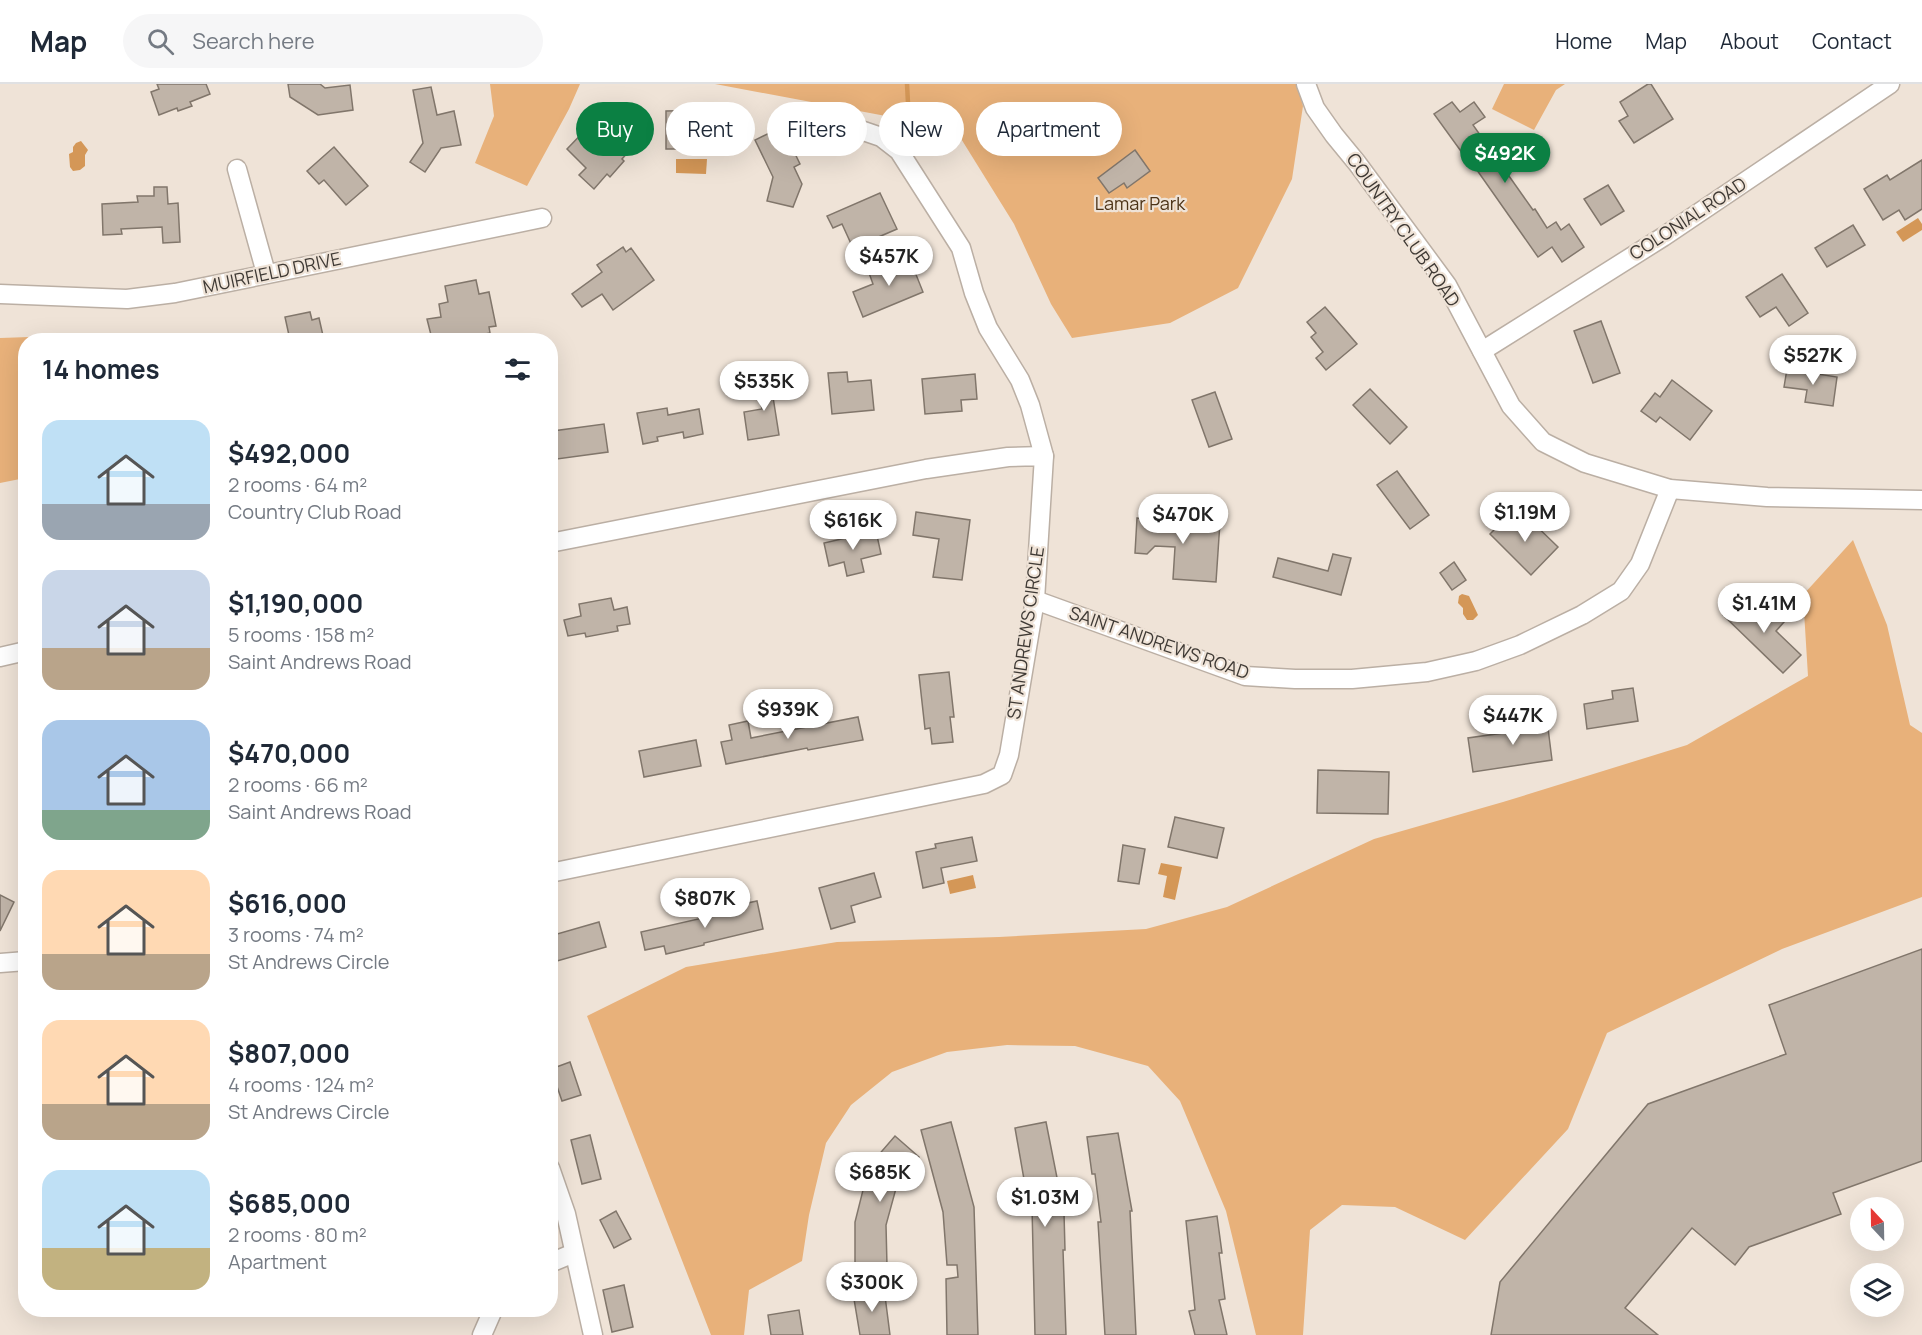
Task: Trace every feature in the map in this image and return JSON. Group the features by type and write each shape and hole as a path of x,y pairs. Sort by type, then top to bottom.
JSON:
{"street":[{"name":"COUNTRY CLUB ROAD","path":"1306,84 1315,108 1447,285 1511,406 1543,442 1585,463 1670,489 1767,497 1922,500"},
{"name":"COLONIAL ROAD","path":"1482,351 1663,237 1890,84"},
{"name":"ST ANDREWS CIRCLE","path":"558,871 984,784 1002,775 1009,755 1035,600 1044,456 1030,405 1020,380 988,328 974,293 961,248 899,151 881,138 867,133"},
{"path":"237,169 266,273"},
{"name":"MUIRFIELD DRIVE","path":"0,294 127,298 175,293 542,218"},
{"path":"558,541 926,469 1008,457 1044,456"},
{"name":"SAINT ANDREWS ROAD","path":"1035,600 1245,676 1352,679 1427,672 1476,661 1520,645 1582,615 1621,591 1640,564 1670,489"},
{"path":"0,657 18,653"},
{"path":"0,963 18,962"},
{"path":"558,1191 566,1214 593,1335"},
{"path":"558,1260 574,1253"},
{"path":"482,1335 488,1317"}],"green space":[{"path":"490,84 580,84 527,186 475,163 494,116"},
{"name":"Lamar Park","path":"715,84 1297,84 1303,106 1292,179 1238,288 1170,323 1072,338 1051,304 1014,224 964,143 964,102 879,102 879,115 867,112 867,102 811,102"},
{"path":"1504,84 1565,84 1556,90 1534,130 1492,109"},
{"path":"18,337 18,479 0,483 0,338"},
{"path":"1853,540 1887,625 1910,725 1922,733 1922,897 1782,949 1607,1033 1568,1129 1465,1240 1395,1207 1342,1205 1310,1230 1303,1335 1256,1335 1226,1211 1180,1101 1148,1066 1075,1046 1007,1045 947,1052 892,1072 851,1105 826,1143 809,1215 802,1261 749,1290 744,1335 711,1335 587,1016 686,967 837,942 999,937 1146,929 1227,907 1374,839 1687,745 1808,676 1803,595"}],"shaded area":[{"path":"81,141 88,150 85,155 85,166 73,171 70,167 69,154 73,152 76,143"},
{"path":"676,159 707,159 706,174 676,173"},
{"path":"1918,218 1922,224 1922,230 1903,242 1896,232"},
{"path":"1462,594 1469,596 1478,615 1473,620 1467,620 1463,614 1463,608 1458,603 1459,596"},
{"path":"1161,863 1182,867 1175,900 1163,897 1167,876 1158,874"},
{"path":"973,875 976,888 950,894 947,881"}],"building":[{"path":"157,84 206,84 210,94 190,102 192,106 178,111 177,108 159,115 151,92 159,89"},
{"path":"288,84 320,84 325,88 350,85 353,110 318,115 290,97"},
{"path":"1651,84 1673,119 1634,143 1619,121 1628,116 1620,102"},
{"path":"431,87 437,115 454,111 461,145 441,148 425,172 410,162 423,143 413,90"},
{"path":"1452,102 1460,112 1474,102 1485,117 1473,125 1533,210 1535,209 1547,228 1556,222 1561,230 1569,224 1584,247 1562,262 1552,247 1538,257 1465,153 1463,154 1434,114"},
{"path":"767,134 767,156 796,156 800,164 794,167 802,184 793,207 767,201 773,177 755,140"},
{"path":"576,140 576,156 625,156 622,159 624,161 610,177 607,174 594,189 579,175 586,168 567,149"},
{"path":"334,147 368,186 346,205 324,180 319,184 307,171"},
{"path":"1135,150 1150,171 1127,188 1124,183 1109,193 1098,178"},
{"path":"1922,160 1922,209 1905,220 1899,210 1883,220 1864,189 1887,175 1890,180"},
{"path":"1608,185 1624,211 1601,225 1584,199"},
{"path":"154,187 167,187 168,204 178,203 180,242 163,243 162,227 121,229 122,234 103,235 102,204 138,202 137,196 154,196"},
{"path":"880,193 897,229 853,248 842,224 833,228 827,216"},
{"path":"1853,225 1865,245 1827,267 1815,248"},
{"path":"623,247 626,252 631,248 654,280 613,310 602,294 582,307 572,294 602,272 597,265"},
{"path":"909,257 923,292 863,317 853,292 873,284 869,273"},
{"path":"1782,274 1808,313 1789,326 1776,307 1760,317 1746,297"},
{"path":"476,280 479,294 489,292 496,326 489,327 490,333 430,333 427,319 441,317 439,304 448,302 445,286"},
{"path":"1325,307 1357,344 1326,370 1316,358 1323,352 1311,337 1316,333 1307,322"},
{"path":"310,312 312,320 319,318 322,333 288,333 285,317"},
{"path":"1601,321 1620,373 1593,383 1574,331"},
{"path":"1787,369 1837,377 1833,406 1805,402 1807,390 1784,387"},
{"path":"847,372 848,382 871,380 874,410 832,414 828,373"},
{"path":"975,374 977,399 961,400 962,411 925,414 922,379"},
{"path":"776,377 780,396 773,397 779,435 748,440 744,412 762,409 756,381"},
{"path":"1672,380 1712,411 1690,440 1660,417 1656,422 1641,411 1655,393 1660,397"},
{"path":"1370,389 1407,427 1390,444 1353,405"},
{"path":"1215,392 1232,439 1209,447 1192,400"},
{"path":"667,408 668,415 699,409 703,434 684,438 683,432 657,437 658,441 643,444 637,413"},
{"path":"604,424 608,452 558,459 558,430"},
{"path":"1397,471 1429,515 1410,529 1377,485"},
{"path":"916,512 970,520 962,580 933,577 939,539 913,535"},
{"path":"1524,514 1558,547 1531,575 1490,534 1506,518 1513,525"},
{"path":"1137,518 1220,522 1216,582 1173,579 1175,547 1155,546 1147,554 1135,553"},
{"path":"876,531 881,554 861,559 864,572 847,576 844,562 829,566 824,543"},
{"path":"1333,554 1351,558 1341,595 1273,577 1278,558 1328,571"},
{"path":"1454,562 1466,580 1452,590 1440,573"},
{"path":"611,598 614,610 627,607 630,624 617,626 618,631 586,637 585,633 568,636 564,620 581,616 579,604"},
{"path":"1736,600 1753,616 1765,604 1784,622 1776,631 1801,655 1783,673 1723,615"},
{"path":"949,672 954,717 950,717 953,742 932,744 930,728 925,729 919,675"},
{"path":"1633,688 1638,721 1587,729 1584,704 1613,699 1612,691"},
{"path":"1546,712 1552,760 1473,772 1468,738 1524,730 1522,715"},
{"path":"858,717 863,740 726,764 721,742 732,740 729,725 748,721 751,738"},
{"path":"696,740 701,766 644,777 639,751"},
{"path":"1318,770 1389,772 1388,814 1317,813"},
{"path":"1175,817 1224,828 1217,858 1168,847"},
{"path":"972,837 977,861 941,868 944,883 923,888 916,852 936,848 935,844"},
{"path":"1123,845 1145,849 1139,884 1118,881"},
{"path":"874,873 881,897 851,906 855,922 831,929 819,888"},
{"path":"0,895 14,902 0,931"},
{"path":"757,901 763,929 666,954 664,946 645,950 641,932 716,915 715,910"},
{"path":"599,922 606,947 558,961 558,934"},
{"path":"1922,949 1922,1161 1833,1193 1841,1214 1749,1247 1735,1265 1692,1228 1625,1308 1658,1335 1491,1335 1500,1282 1648,1104 1786,1054 1769,1005"},
{"path":"570,1062 581,1095 562,1101 558,1089 558,1066"},
{"path":"951,1122 974,1207 978,1335 947,1335 946,1279 958,1277 957,1265 947,1265 943,1212 921,1130"},
{"path":"1046,1122 1064,1213 1066,1335 1035,1335 1032,1207 1029,1208 1015,1128"},
{"path":"1118,1133 1132,1211 1130,1211 1136,1335 1105,1335 1098,1222 1101,1222 1095,1174 1092,1174 1087,1137"},
{"path":"590,1135 601,1179 582,1184 571,1140"},
{"path":"895,1136 919,1157 898,1181 886,1225 887,1266 855,1266 855,1222 869,1166"},
{"path":"616,1211 631,1239 614,1248 600,1220"},
{"path":"1217,1216 1225,1299 1219,1300 1227,1335 1195,1335 1189,1311 1195,1310 1186,1221"},
{"path":"624,1285 633,1327 612,1332 603,1290"},
{"path":"884,1288 890,1335 860,1335 853,1293"},
{"path":"799,1310 803,1335 771,1335 768,1315"}],"waterway":[{"path":"907,84 908,102"}]}
